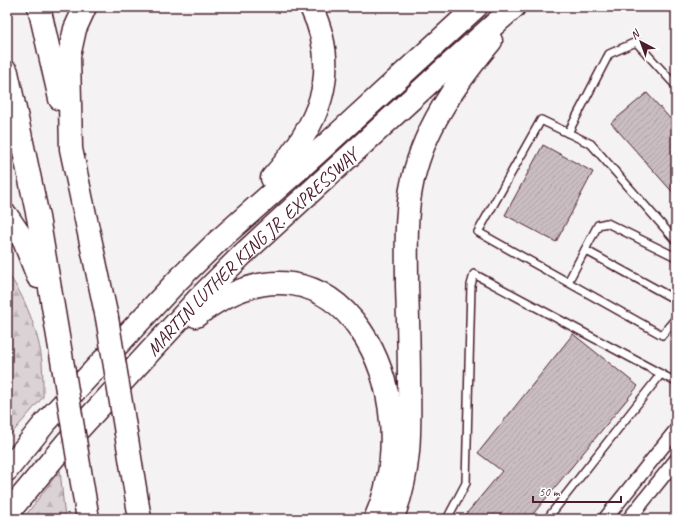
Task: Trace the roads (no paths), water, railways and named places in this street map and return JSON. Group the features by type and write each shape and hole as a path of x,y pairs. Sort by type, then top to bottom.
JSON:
{"highway":[{"path":"38,7 71,149 107,318 140,519"},
{"path":"71,149 69,56 76,29 85,7"},
{"path":"218,241 293,153 305,135 318,109 325,83 325,58 321,32 310,7"},
{"name":"MARTIN LUTHER KING JR. EXPRESSWAY","path":"7,470 45,422 143,316 218,241 317,153 476,7"},
{"name":"MARTIN LUTHER KING JR. EXPRESSWAY","path":"7,514 67,442 198,298 242,255 514,7"},
{"path":"392,519 406,474 410,440 407,254 411,188 428,134 448,98 476,60 523,7"},
{"path":"7,72 38,216 88,519"},
{"path":"7,216 20,235 30,254 63,366"},
{"path":"155,347 220,299 247,288 274,284 301,286 322,294 342,307 358,325 375,354 382,371 390,405 393,440 390,472 387,488 375,519"},
{"path":"7,459 45,422"},
{"path":"132,467 147,519"}],"street":[{"path":"605,519 676,430"},
{"path":"630,519 676,460"}],"lane":[{"path":"568,133 609,54 636,42 676,86"},
{"path":"676,241 592,144 541,120 478,232 662,335 676,318"},
{"path":"568,282 598,225 607,223 676,257"},
{"path":"585,250 676,300"},
{"path":"447,519 466,483 471,285 474,274 676,382"},
{"path":"546,519 661,374"}]}
